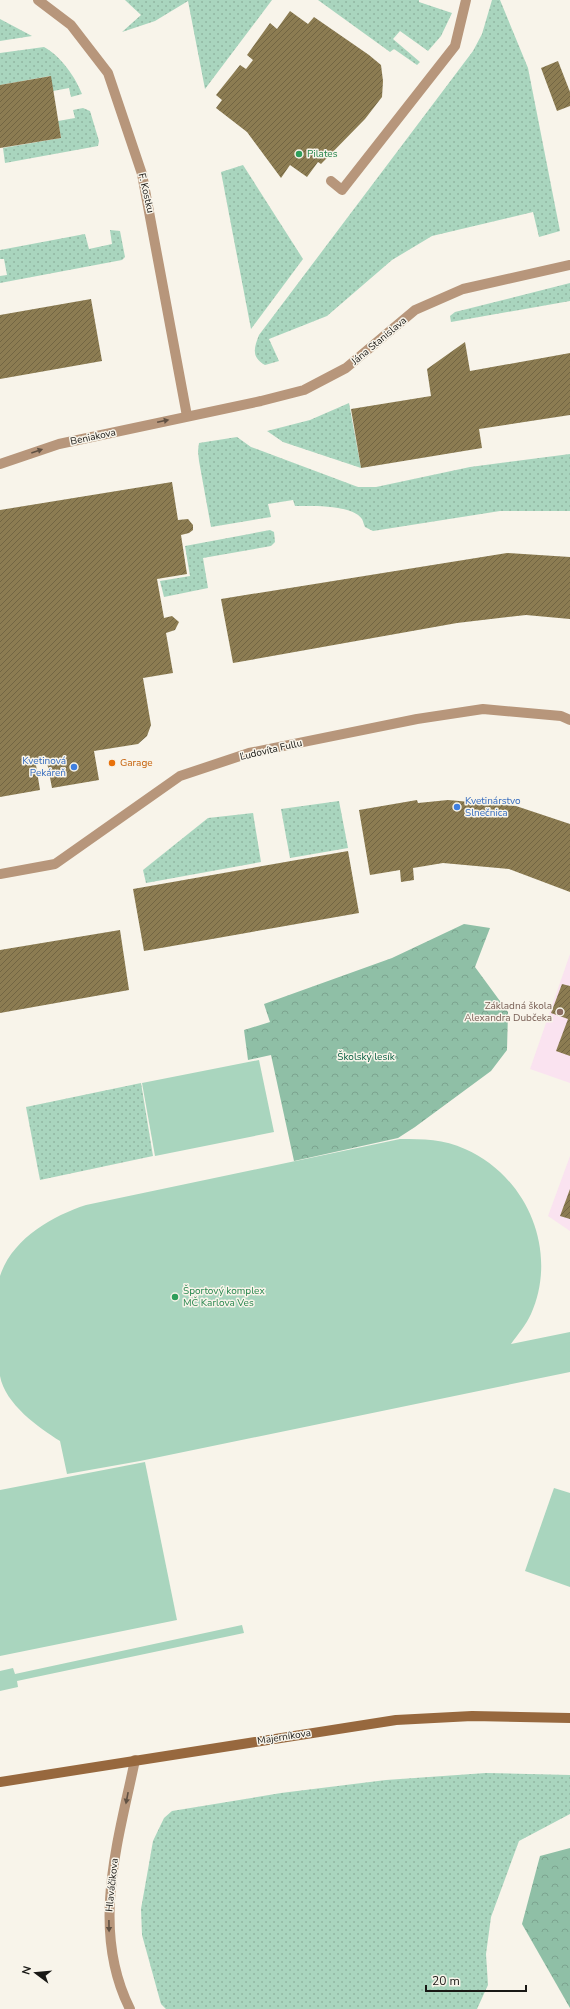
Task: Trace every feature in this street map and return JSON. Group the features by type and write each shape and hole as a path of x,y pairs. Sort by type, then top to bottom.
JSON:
{"street":[{"name":"F. Kostku","path":"38,0 70,25 108,73 142,174 187,416"},
{"path":"331,181 342,190 455,46 466,0"},
{"name":"Jána Stanislava","path":"187,416 261,401 304,390 346,368 415,310 463,289 570,266"},
{"name":"Beniakova","path":"0,464 59,444 187,416"},
{"name":"Ľudovíta Fullu","path":"0,874 55,864 180,776 249,753 417,719 483,709 561,716 570,720"},
{"name":"Majerníkova","path":"0,1782 396,1720 472,1716 570,1718"},
{"name":"Hlaváčikova","path":"130,2009 116,1977 109,1943 109,1916 112,1867 135,1760"}],"shaded area":[{"name":"Základná škola Alexandra Dubčeka","path":"570,954 570,1083 530,1069"},
{"path":"570,1156 570,1231 548,1216"}],"green space":[{"path":"125,0 272,0 205,89 188,1 155,21 122,32 141,15"},
{"path":"318,0 419,0 419,2 452,13 441,36 428,51 400,31 393,39 420,62 417,65 394,49 390,52"},
{"path":"492,0 500,0 528,68 560,231 539,237 533,212 432,236 392,260 327,316 269,339 279,361 265,365 257,359 255,352 259,335 473,51 482,34"},
{"path":"0,19 32,36 0,41"},
{"path":"44,47 56,55 67,68 76,81 82,94 71,97 69,88 53,91 50,76 0,85 0,53"},
{"path":"83,108 90,111 99,141 98,146 5,163 3,148 61,138 58,121 75,118 73,110"},
{"path":"243,165 303,259 251,329 221,172"},
{"path":"110,230 120,231 125,257 122,260 0,283 0,276 7,275 4,259 0,259 0,250 85,234 89,249 112,244"},
{"path":"570,283 570,301 451,322 450,316 455,312"},
{"path":"349,403 361,468 283,442 267,431 310,420"},
{"path":"237,437 251,447 358,487 376,487 470,467 570,454 570,511 500,511 373,531 365,527 362,519 357,514 340,508 295,506 293,500 268,504 271,517 211,527 199,461 199,443"},
{"path":"270,530 274,532 275,542 271,546 203,558 208,588 164,597 160,581 190,576 185,546"},
{"path":"339,801 348,848 290,858 281,809"},
{"path":"253,813 261,862 146,883 143,870 208,818"},
{"name":"Školský lesík","path":"464,924 490,928 475,967 508,1012 507,1050 491,1071 398,1138 294,1161 271,1055 248,1060 244,1030 270,1022 264,1004 392,958"},
{"path":"259,1060 274,1132 155,1156 142,1083"},
{"path":"141,1083 153,1156 40,1180 26,1107"},
{"path":"400,1139 441,1141 465,1149 487,1161 505,1177 521,1196 532,1218 539,1241 541,1265 539,1290 531,1314 511,1344 570,1332 570,1372 140,1461 67,1474 60,1441 42,1429 24,1414 9,1396 3,1386 0,1376 0,1276 14,1251 24,1240 47,1223 86,1205"},
{"path":"145,1462 177,1620 0,1656 0,1490"},
{"path":"554,1488 570,1493 570,1587 525,1571"},
{"path":"242,1625 244,1633 17,1681 18,1687 0,1691 0,1671 13,1668 15,1674"},
{"path":"486,1773 570,1775 570,1814 519,1841 491,1917 486,1954 488,1985 477,2009 166,2009 161,2004 142,1935 141,1909 153,1841 164,1818 172,1811 281,1793 386,1780"},
{"path":"570,1848 570,2008 522,1924 540,1856"}],"building":[{"path":"290,11 308,24 314,17 369,55 381,65 383,81 382,97 365,119 321,164 318,162 307,177 290,165 281,178 247,132 216,108 222,100 216,95 240,65 246,69 253,60 247,55 270,23 277,29"},
{"path":"558,61 570,92 570,106 557,111 541,68"},
{"path":"51,76 61,138 0,148 0,85"},
{"path":"91,299 102,361 0,379 0,315"},
{"path":"465,342 470,371 570,353 570,415 479,429 482,448 361,468 351,409 431,396 427,369"},
{"path":"172,482 178,520 188,519 193,525 193,530 189,533 181,535 187,574 157,579 164,618 172,616 179,622 175,630 166,633 173,673 143,678 151,725 147,736 138,744 94,751 99,780 52,788 46,757 35,759 40,790 0,797 0,510"},
{"path":"507,553 570,557 570,619 526,615 457,623 233,663 221,599"},
{"path":"417,800 418,803 448,800 516,806 570,824 570,892 509,869 443,863 413,868 414,880 401,882 400,870 370,875 359,810"},
{"path":"348,851 359,913 144,951 133,889"},
{"path":"120,930 129,990 0,1013 0,950"},
{"path":"562,984 570,986 570,1056 556,1051 568,1019 551,1013"},
{"path":"570,1189 570,1219 560,1216"}],"place":[{"name":"Pilates","path":"299,154"},
{"name":"Garage","path":"112,763"},
{"name":"Kvetinová Pekáreň","path":"74,767"},
{"name":"Kvetinárstvo Slnečnica","path":"457,807"},
{"name":"Základná škola Alexandra Dubčeka","path":"560,1012"},
{"name":"Športový komplex MČ Karlova Ves","path":"175,1297"}]}
